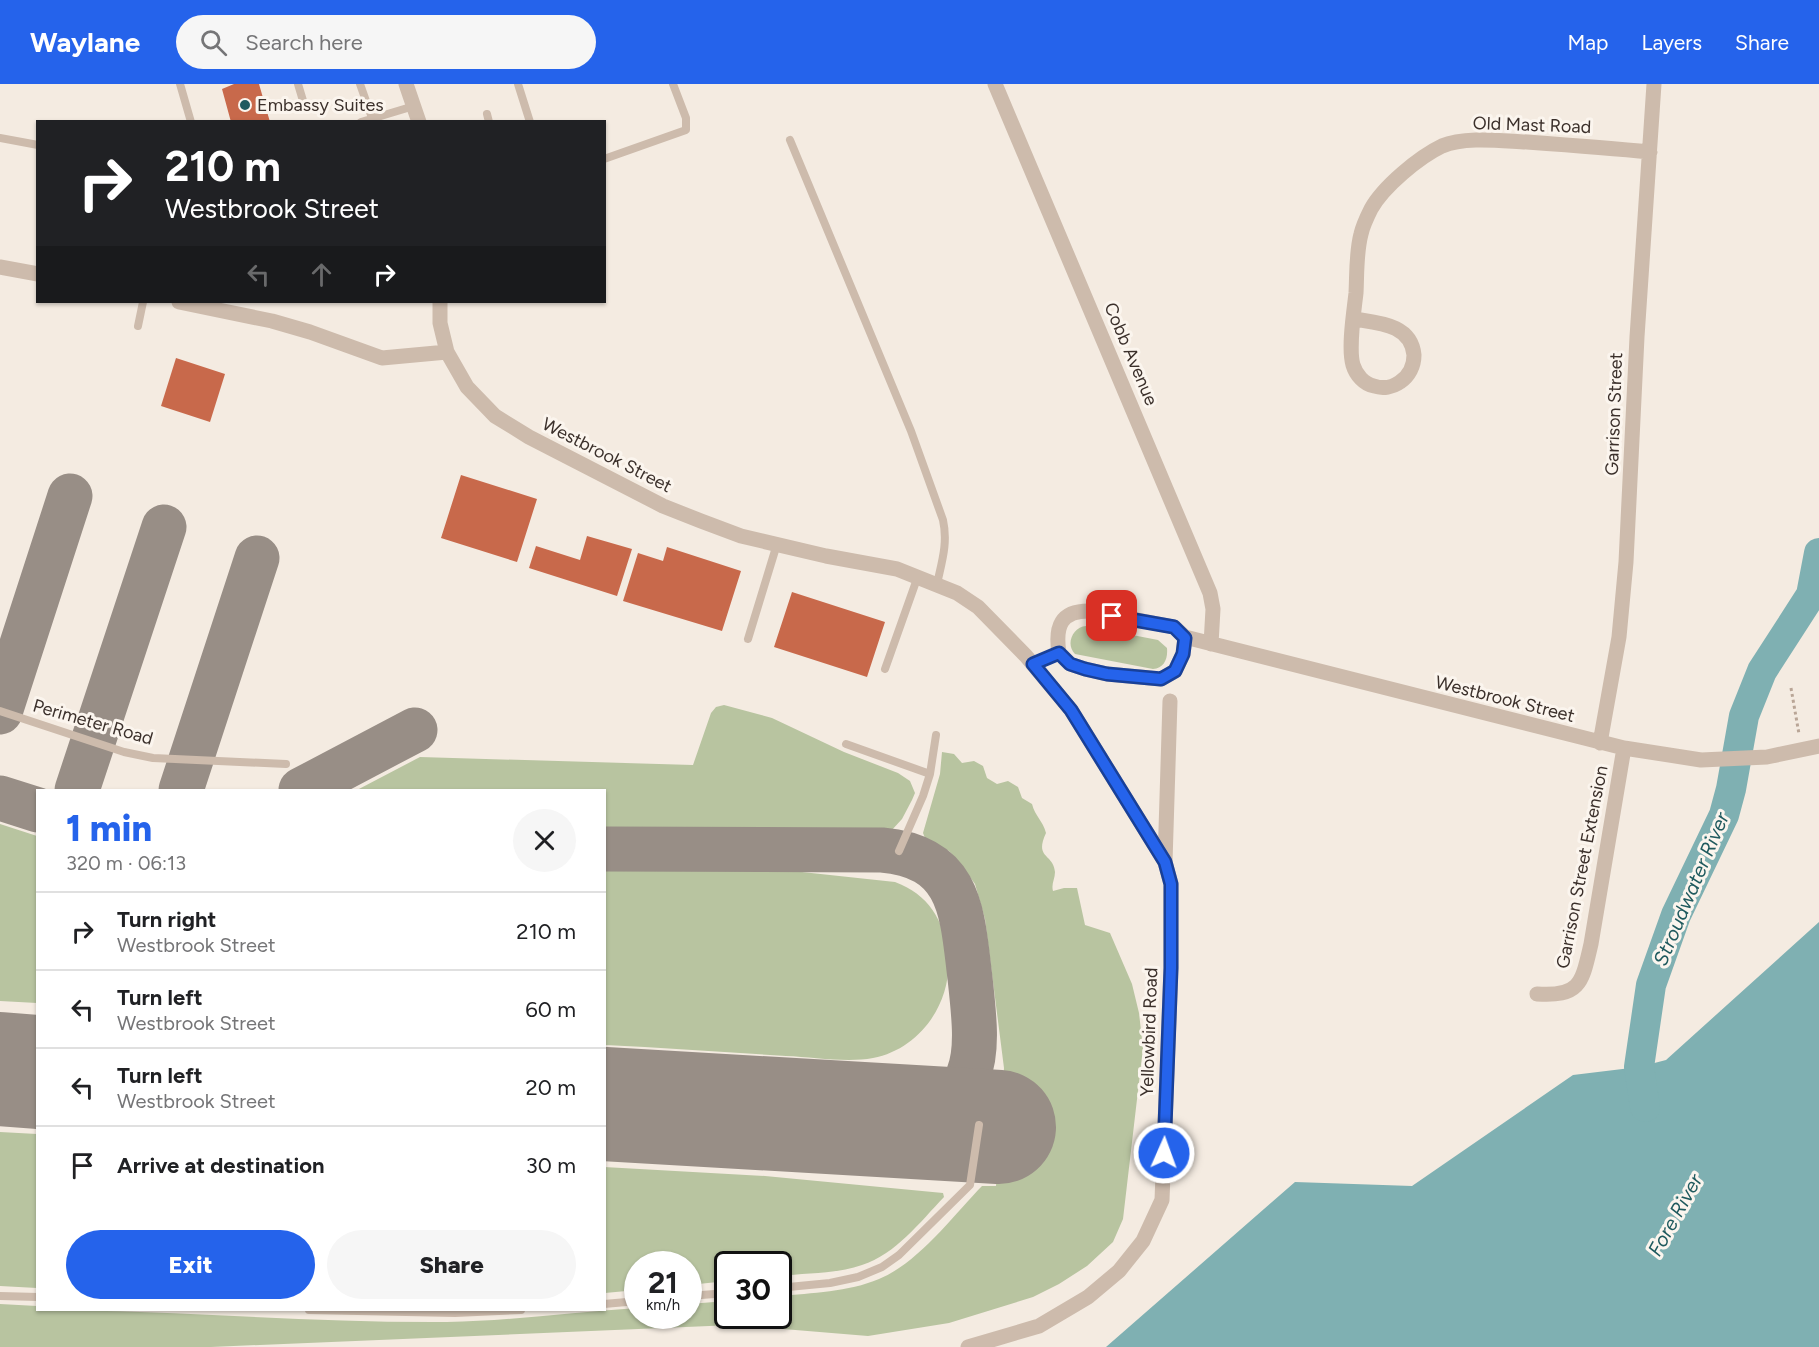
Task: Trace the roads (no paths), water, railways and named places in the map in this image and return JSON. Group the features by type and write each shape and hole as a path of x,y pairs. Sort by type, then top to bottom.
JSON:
{"street":[{"path":"406,84 418,120"},
{"name":"Cobb Avenue","path":"995,84 1210,593 1213,609 1211,644"},
{"name":"Garrison Street","path":"1600,743 1619,637 1625,573 1637,327 1654,84"},
{"name":"Old Mast Road","path":"1354,319 1392,326 1409,339 1414,360 1412,369 1406,378 1389,387 1370,385 1356,372 1352,363 1354,319 1361,234 1372,207 1381,195 1415,163 1443,146 1478,140 1650,152"},
{"path":"0,267 36,274"},
{"name":"Westbrook Street","path":"440,303 440,323 447,352 467,387 495,416 529,438 663,506 741,536 897,569 937,584 957,593 978,607 1030,660"},
{"path":"207,304 310,332 382,358 447,352"},
{"name":"Westbrook Street","path":"1059,653 1057,638 1059,625 1065,617 1079,611 1174,627 1185,638 1624,748 1701,760 1767,757 1819,746"},
{"path":"1030,660 1059,653 1070,664 1085,669 1107,674 1161,679 1175,671 1183,654 1185,638"},
{"name":"Yellowbird Road","path":"968,1347 1039,1326 1088,1297 1119,1271 1143,1241 1162,1200 1171,968 1171,884 1165,862 1071,710 1030,660"},
{"name":"Yellowbird Road","path":"1165,862 1170,700"},
{"name":"Garrison Street Extension","path":"1537,994 1558,995 1575,988 1584,974 1591,945 1624,748"}],"lane":[{"path":"180,84 190,120"},
{"path":"298,84 304,104"},
{"path":"360,84 372,118"},
{"path":"518,84 529,120"},
{"path":"606,158 686,130 686,118 673,84"},
{"path":"366,120 414,106"},
{"path":"0,138 36,145"},
{"path":"790,140 911,430 943,520 946,535 945,549 937,584"},
{"path":"138,326 143,303"},
{"path":"748,639 777,544"},
{"path":"885,669 918,576"},
{"name":"Perimeter Road","path":"0,711 124,752 153,758 286,764"},
{"path":"899,851 923,796 930,774 936,735"},
{"path":"846,744 930,774"},
{"path":"792,1287 830,1283 858,1277 882,1267 899,1255 970,1185 979,1125"},
{"path":"0,1296 36,1297"},
{"path":"606,1304 624,1302"},
{"path":"358,1311 455,1313 499,1311"}],"water":[{"name":"Fore River","path":"1819,922 1819,1347 1106,1347 1295,1182 1412,1186 1573,1075 1639,1067 1666,1060"}],"waterway":[{"name":"Stroudwater River","path":"1645,1107 1639,1067 1651,985 1676,915 1724,815 1744,716 1762,671 1811,595 1819,553"}],"place":[{"name":"Embassy Suites","path":"245,105"}]}
